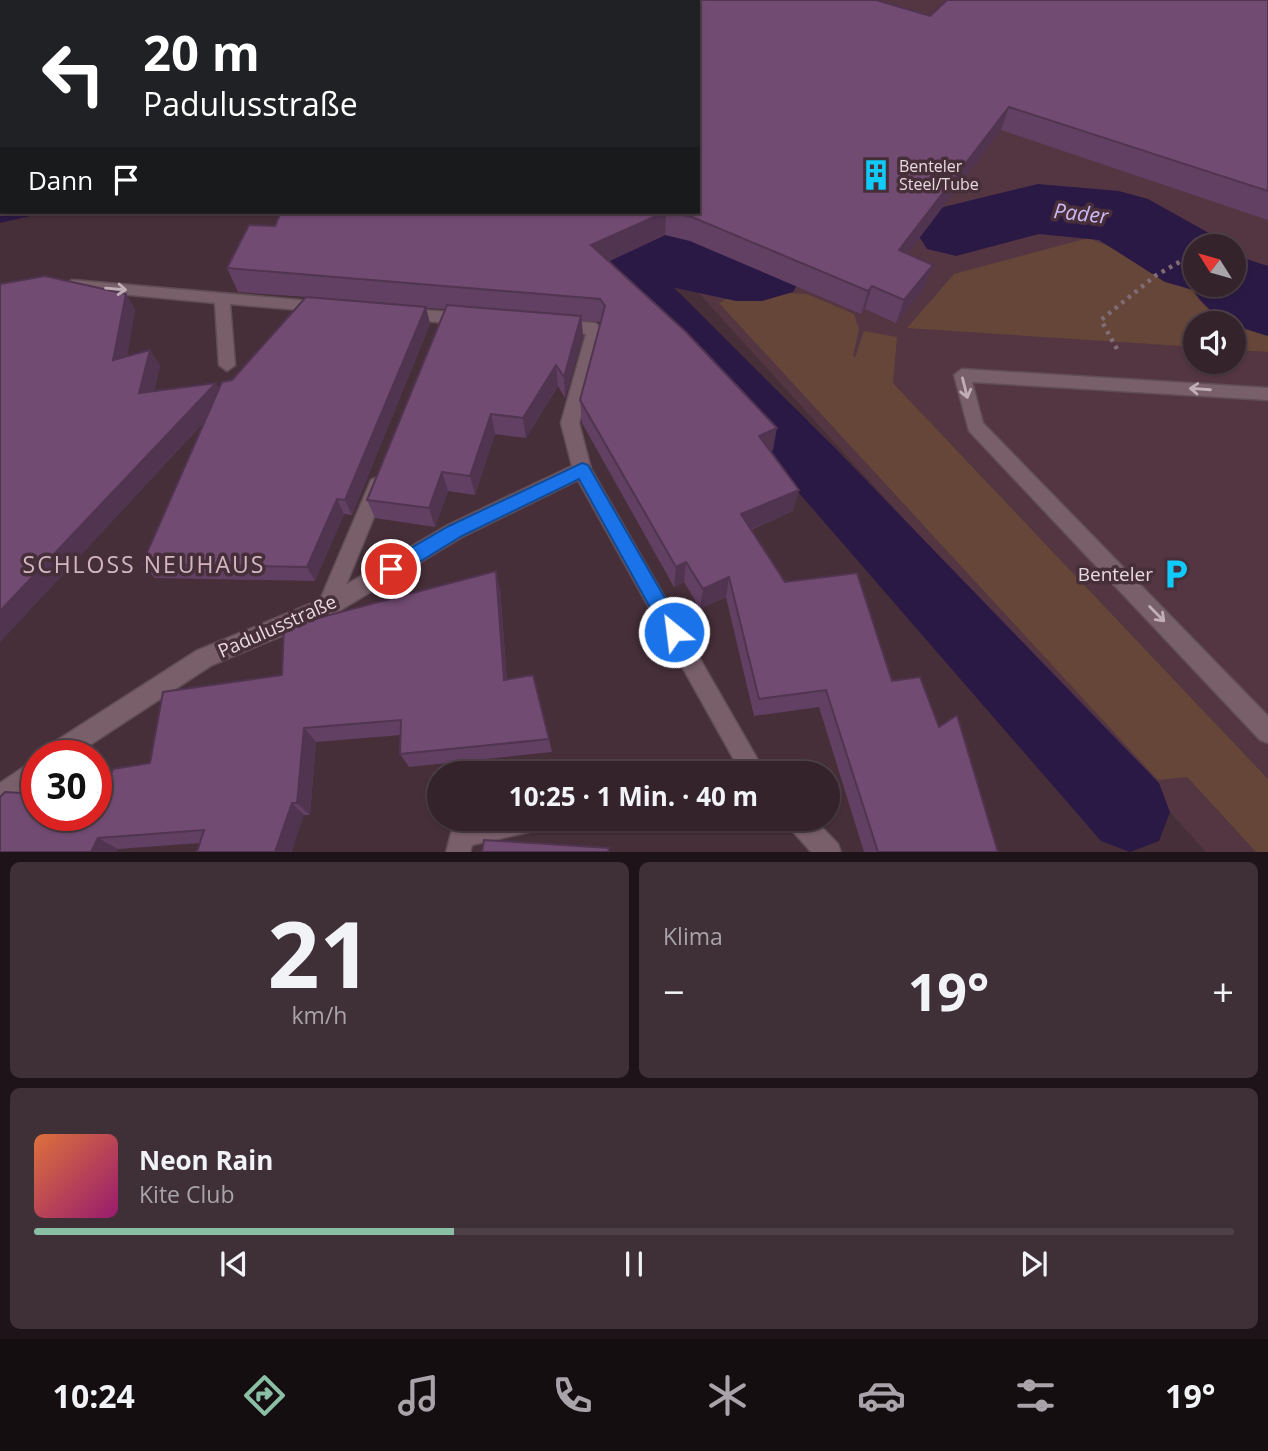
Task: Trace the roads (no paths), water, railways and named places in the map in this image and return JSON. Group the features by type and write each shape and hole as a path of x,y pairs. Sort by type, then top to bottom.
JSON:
{"street":[{"path":"54,284 333,308"},
{"path":"222,298 227,365"},
{"path":"388,312 442,323 485,320"},
{"path":"540,325 595,329 570,422 582,470 742,761"},
{"path":"1268,394 962,375 975,426 1268,732"},
{"path":"327,607 387,463"},
{"name":"Padulusstraße","path":"78,740 204,658 327,607 455,531 582,470"},
{"path":"0,798 21,782"},
{"path":"458,852 461,835 479,831"},
{"path":"808,831 828,852"}],"waterway":[{"name":"Pader","path":"956,230 1038,209 1119,217 1183,255"},
{"name":"Pader","path":"577,214 604,247 736,272 762,272"},
{"path":"604,247 814,467 1130,812"},
{"name":"Pader","path":"1246,292 1268,305"}],"place":[{"name":"Benteler Steel/Tube","path":"876,175"},
{"name":"Benteler","path":"1176,574"}],"district":[{"name":"SCHLOSS NEUHAUS","path":"144,564"}]}
